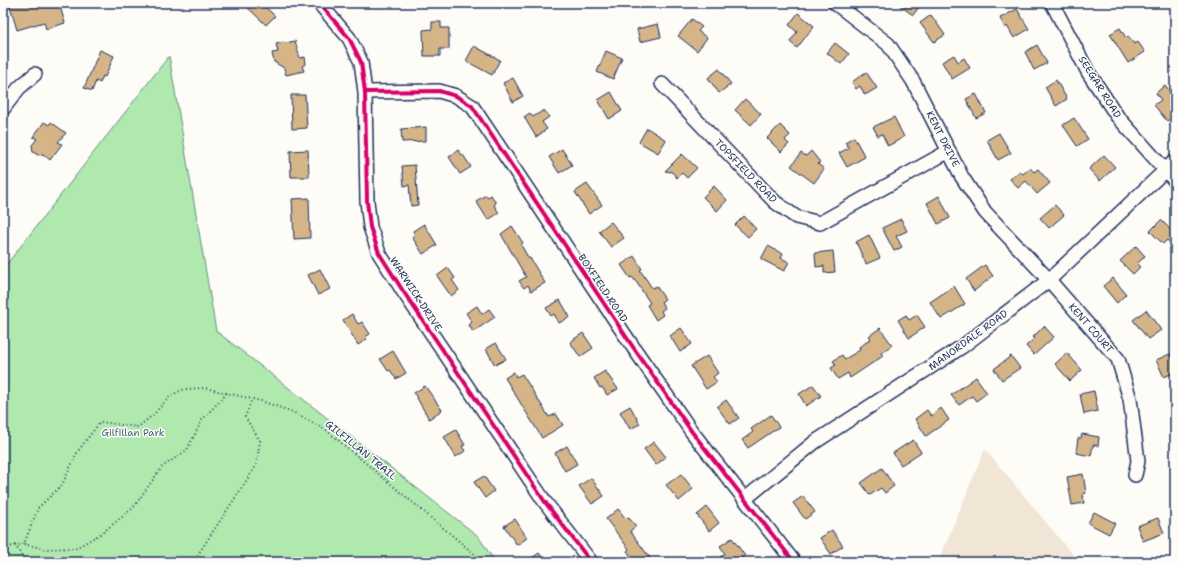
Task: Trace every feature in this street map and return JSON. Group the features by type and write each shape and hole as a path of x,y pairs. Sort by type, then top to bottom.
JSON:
{"street":[{"name":"WARWICK DRIVE","path":"319,3 348,38 361,62 365,92 367,201 370,227 379,253 545,502 591,562"},
{"name":"KENT DRIVE","path":"835,3 888,44 913,81 962,177 985,212 1049,280"},
{"name":"SEEGAR ROAD","path":"1052,3 1088,72 1117,116 1175,182"},
{"path":"3,109 19,88 35,74"},
{"name":"TOPSFIELD ROAD","path":"662,84 775,202 796,217 820,223 949,151"},
{"name":"BOXFIELD ROAD","path":"365,92 439,91 456,96 472,106 633,347 692,432 794,562"},
{"name":"MANORDALE ROAD","path":"744,499 815,442 963,346 1049,280 1175,161"},
{"name":"KENT COURT","path":"1049,280 1118,359 1130,399 1138,461 1135,475"}],"path":[{"path":"3,548 24,544 45,549 76,548 102,533 133,508 162,467 188,450 202,420 227,393"},
{"path":"194,562 256,466 260,441 245,417 252,399"},
{"path":"15,545 26,562"}],"shaded area":[{"path":"985,449 1079,562 938,562"}],"green space":[{"name":"Gilfillan Park","path":"169,56 216,331 478,536 495,562 3,562 3,269"}],"building":[{"path":"9,3 59,3 65,23 46,29 44,22 17,30"},
{"path":"243,3 261,3 275,16 266,25"},
{"path":"896,3 922,3 913,15"},
{"path":"1017,9 1029,29 1014,38 1007,26 1005,28 1000,18"},
{"path":"798,13 814,26 797,48 790,42 797,32 789,25"},
{"path":"931,15 945,35 934,42 920,23"},
{"path":"692,19 702,27 698,31 707,38 697,51 678,36"},
{"path":"432,22 441,22 441,28 449,28 449,49 440,49 440,56 424,56 423,30 432,29"},
{"path":"658,24 661,37 640,42 637,29"},
{"path":"1120,28 1126,38 1128,36 1134,44 1138,42 1145,52 1128,63 1110,34"},
{"path":"295,41 300,58 305,57 306,64 302,66 304,71 286,75 284,68 274,62 272,53 278,52 276,44"},
{"path":"835,43 849,54 841,64 827,53"},
{"path":"1037,45 1047,63 1034,70 1025,52"},
{"path":"474,46 500,60 492,75 466,61"},
{"path":"100,50 114,56 105,77 103,76 100,83 96,81 92,91 84,88"},
{"path":"606,51 622,58 613,79 597,72"},
{"path":"954,55 958,62 964,58 970,68 952,79 942,62"},
{"path":"719,69 731,84 719,93 708,78"},
{"path":"866,72 877,88 865,95 860,86 856,89 852,82"},
{"path":"513,78 523,96 513,102 503,83"},
{"path":"1056,80 1067,99 1056,106 1045,87"},
{"path":"1165,85 1175,98 1175,115 1167,121 1154,105 1161,100 1156,93"},
{"path":"611,92 622,111 609,119 598,100"},
{"path":"976,94 986,113 976,118 966,99"},
{"path":"291,95 305,95 307,128 292,129"},
{"path":"745,99 761,114 751,125 735,110"},
{"path":"544,110 549,117 542,122 547,129 536,137 524,117 530,113 533,117"},
{"path":"894,117 904,137 888,146 882,134 878,136 873,127"},
{"path":"1074,118 1088,139 1077,146 1063,125"},
{"path":"44,122 49,125 51,122 66,133 58,142 62,144 50,160 43,154 38,155 33,152 32,145 37,139 33,137"},
{"path":"780,125 790,135 785,140 789,144 781,152 767,138"},
{"path":"426,127 426,141 402,142 401,129"},
{"path":"647,128 666,140 658,153 639,142"},
{"path":"999,133 1011,153 998,160 987,140"},
{"path":"854,137 865,157 847,167 839,153 849,148 845,142"},
{"path":"562,149 572,165 559,173 549,157"},
{"path":"308,150 309,177 291,177 290,151"},
{"path":"458,150 471,167 460,174 449,157"},
{"path":"811,151 820,162 818,164 824,169 814,183 791,166 801,153 806,156"},
{"path":"682,154 697,168 687,178 682,173 677,178 672,172 665,171"},
{"path":"1104,155 1115,167 1100,181 1089,169"},
{"path":"415,165 418,205 411,206 409,185 404,186 402,166"},
{"path":"1030,168 1034,172 1038,169 1050,183 1037,194 1026,181 1018,188 1010,179 1020,171 1023,174"},
{"path":"587,184 602,205 589,214 575,192"},
{"path":"714,186 727,200 717,211 703,197"},
{"path":"486,195 488,197 491,195 496,203 494,205 499,213 488,220 476,201"},
{"path":"939,196 950,218 938,224 927,203"},
{"path":"309,198 310,238 294,239 292,199"},
{"path":"1055,205 1064,215 1049,228 1040,218"},
{"path":"744,216 756,229 748,237 735,225"},
{"path":"901,219 907,231 896,236 902,247 894,251 882,228"},
{"path":"1161,220 1175,234 1175,248 1167,240 1163,244 1150,231"},
{"path":"611,222 624,238 611,247 599,231"},
{"path":"424,224 437,245 423,254 412,237 415,235 413,231"},
{"path":"512,226 523,243 521,245 529,259 530,258 545,283 531,291 528,285 524,288 519,281 526,277 501,234"},
{"path":"869,235 880,258 866,264 856,242"},
{"path":"768,246 783,254 781,258 789,262 784,271 761,259"},
{"path":"1136,246 1145,256 1137,264 1140,267 1133,274 1120,261"},
{"path":"833,251 835,272 824,273 824,266 816,267 815,253"},
{"path":"634,256 642,269 640,270 652,288 656,286 665,299 661,302 665,308 661,311 663,315 656,320 647,305 650,303 637,283 632,277 630,278 621,265"},
{"path":"985,265 993,276 974,291 966,279"},
{"path":"448,268 455,278 452,280 459,290 451,296 437,276"},
{"path":"320,269 330,289 318,295 308,275"},
{"path":"1113,278 1126,294 1117,303 1103,286"},
{"path":"954,286 965,304 941,319 930,302"},
{"path":"560,300 570,317 559,323 554,314 551,316 546,308"},
{"path":"477,306 482,314 489,309 495,317 473,332 469,325 472,322 466,313"},
{"path":"1146,310 1161,330 1148,339 1133,320"},
{"path":"352,314 358,324 362,322 370,334 365,337 367,339 358,345 343,320"},
{"path":"906,315 909,320 917,315 925,327 909,338 898,320"},
{"path":"1044,326 1054,337 1034,355 1026,346 1035,338 1033,337"},
{"path":"681,328 692,344 680,352 670,336"},
{"path":"880,328 892,345 881,353 883,356 850,378 848,373 838,379 831,368 836,365 833,361 842,355 845,359 860,350 859,347 871,339 869,336"},
{"path":"583,333 593,348 580,357 570,342"},
{"path":"496,343 506,359 495,365 486,349"},
{"path":"393,351 406,373 396,379 390,370 388,371 380,359"},
{"path":"1067,353 1082,370 1070,381 1055,364"},
{"path":"1170,354 1175,365 1175,372 1164,377 1156,360"},
{"path":"707,356 718,373 713,377 717,382 706,389 691,366"},
{"path":"1011,356 1020,368 1002,380 994,369"},
{"path":"605,371 618,389 607,395 602,387 600,388 594,378"},
{"path":"514,372 516,377 522,374 549,417 556,414 563,425 542,438 505,378"},
{"path":"976,377 987,393 976,401 972,396 959,405 951,395"},
{"path":"813,385 821,396 806,406 799,394"},
{"path":"425,386 442,410 429,419 414,393"},
{"path":"1094,391 1098,411 1084,414 1080,394"},
{"path":"726,400 739,418 730,424 717,407"},
{"path":"630,406 640,424 630,429 620,412"},
{"path":"941,408 949,420 926,436 915,419 927,410 931,416"},
{"path":"771,415 779,427 748,448 742,440 753,432 751,429"},
{"path":"456,430 465,445 462,446 465,451 456,457 444,437"},
{"path":"1082,434 1099,437 1098,446 1093,445 1091,456 1076,453 1078,438 1081,438"},
{"path":"913,440 921,452 901,465 893,453"},
{"path":"654,442 666,457 656,465 644,449"},
{"path":"567,446 577,464 565,471 555,453"},
{"path":"882,468 894,486 885,493 881,488 870,495 861,483"},
{"path":"681,474 693,489 679,501 666,485"},
{"path":"1083,474 1086,493 1083,494 1084,503 1072,505 1067,477"},
{"path":"484,476 494,491 485,498 474,482"},
{"path":"591,478 604,496 592,504 579,486"},
{"path":"803,496 815,512 805,519 793,503"},
{"path":"707,507 719,523 709,531 697,515"},
{"path":"618,509 626,519 628,517 636,526 630,531 650,558 644,562 635,562 627,551 629,549 606,519"},
{"path":"1094,512 1115,523 1109,534 1088,523"},
{"path":"1158,518 1164,533 1143,541 1137,526"},
{"path":"515,519 527,538 517,545 504,526"},
{"path":"832,530 843,546 831,554 820,538"},
{"path":"732,538 745,556 737,562 724,562 720,557 725,554 720,546"},
{"path":"539,553 546,562 526,562"}],"cycle path":[{"path":"319,3 349,38 361,62 365,92 367,201 370,227 379,253 545,502 591,562"},
{"path":"365,92 439,91 456,96 472,106 633,347 692,432 794,562"}]}
